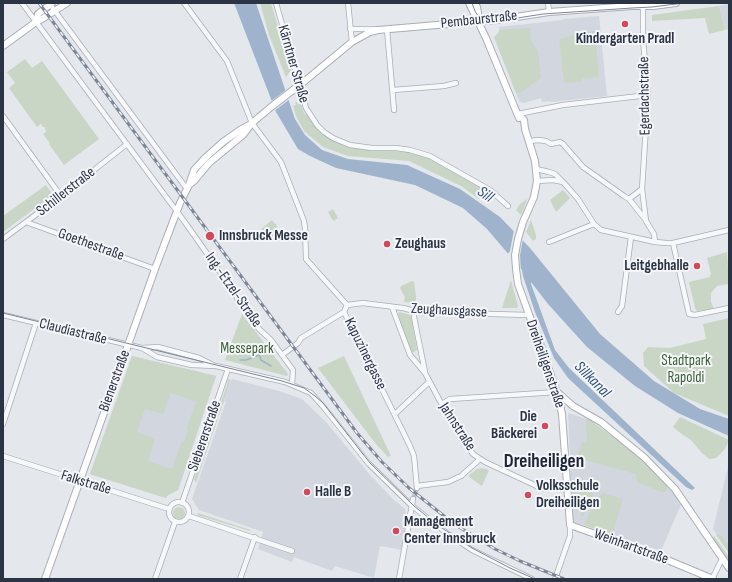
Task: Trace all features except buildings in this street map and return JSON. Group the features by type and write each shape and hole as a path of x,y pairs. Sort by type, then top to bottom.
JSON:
{"street":[{"name":"Ing.-Etzel-Straße","path":"22,3 235,293 248,317 258,329 271,340 293,370 292,384"},
{"path":"51,5 67,3"},
{"name":"Kapuzinergasse","path":"184,3 227,61 252,123 281,162 305,228 306,259 347,305 344,312 395,414 414,456 417,487 448,482 461,476 480,459"},
{"name":"Kärntner Straße","path":"276,3 306,110 317,125 333,138 358,147 403,149 430,156 490,190 508,206"},
{"path":"348,3 352,42"},
{"path":"469,3 479,21"},
{"path":"475,3 479,21"},
{"path":"548,3 549,12"},
{"name":"Pembaurstraße","path":"271,107 352,42 370,32 387,29 496,20 549,12 676,3"},
{"path":"3,46 42,19 51,5"},
{"path":"51,5 154,145 188,187"},
{"name":"Egerdachstraße","path":"643,5 648,95 642,189 646,221 654,234 655,242"},
{"name":"Dreiheiligenstraße","path":"479,21 518,114 519,122 525,129 530,141 536,169 537,181 534,197 523,222 517,244 516,269 518,284 557,392 562,414 570,536 555,579"},
{"name":"Pembaurstraße","path":"350,29 378,30"},
{"path":"387,29 394,110"},
{"path":"393,90 444,86 456,83"},
{"path":"518,114 563,105 648,95"},
{"name":"Bienerstraße","path":"45,579 155,269 176,212 194,170 205,158 271,107"},
{"path":"3,116 61,196"},
{"path":"530,141 546,141 551,144 560,142 583,167 629,199 646,221"},
{"name":"Schillerstraße","path":"3,239 127,144"},
{"path":"536,169 550,172 564,183 578,199 594,224 601,230 655,242 673,243 729,230"},
{"path":"537,181 553,180 564,183"},
{"path":"629,199 642,189"},
{"name":"Goethestraße","path":"26,222 155,269"},
{"path":"549,242 594,224"},
{"path":"618,312 622,306 631,237"},
{"path":"673,243 689,314 695,315 729,308"},
{"name":"Zeughausgasse","path":"347,305 363,303 414,311 529,315"},
{"name":"Jahnstraße","path":"392,307 410,355 425,373"},
{"name":"Jahnstraße","path":"414,311 425,373 470,449 480,459 541,488 568,488"},
{"path":"282,355 298,343 301,338 344,312"},
{"name":"Claudiastraße","path":"3,315 142,348 165,349 199,358 216,366 292,384"},
{"path":"3,424 36,323"},
{"name":"Claudiastraße","path":"142,348 157,356 193,365 216,366"},
{"name":"Siebererstraße","path":"182,503 228,369"},
{"path":"395,414 429,382"},
{"path":"292,384 311,393 317,399 369,464 411,505 448,534 472,550 532,579"},
{"path":"442,404 450,400 557,392 573,406 601,422 645,458 675,489 729,568"},
{"path":"562,414 564,408 573,406"},
{"name":"Falkstraße","path":"3,456 169,509"},
{"path":"399,579 406,546 413,499"},
{"path":"182,503 189,510 189,516 182,522 175,522 169,515 169,509 173,504 182,503"},
{"path":"189,516 255,537 292,551"},
{"path":"156,579 175,522"},
{"name":"Weinhartstraße","path":"570,525 665,559 712,579"},
{"path":"240,579 255,537"},
{"path":"712,579 722,559"}],"shaded area":[{"path":"729,4 729,29 725,30 719,6"},
{"path":"599,16 607,96 551,102 542,102 541,98 523,103 519,101 494,37 499,32 499,27"},
{"path":"132,356 216,376 178,490 168,495 166,498 90,474"},
{"path":"232,379 279,391 302,399 326,422 371,476 405,509 403,550 380,546 374,578 335,566 332,571 294,557 292,562 258,549 263,532 199,510 192,499 226,402 224,401"},
{"path":"568,413 590,420 641,458 670,486 682,502 661,551 573,522"},
{"path":"729,463 729,553 713,529"}],"green space":[{"path":"260,3 271,3 291,70 286,77 269,35"},
{"path":"719,6 725,30 709,34 705,18 652,21 652,15"},
{"path":"530,28 531,41 538,51 541,78 520,93 516,93 494,37 498,34 499,30"},
{"path":"595,31 599,77 564,83 559,39 572,36 572,33"},
{"path":"25,59 32,68 42,61 99,139 64,165 43,134 46,132 45,127 41,124 37,127 9,88 15,83 7,72"},
{"path":"295,102 298,104 301,103 303,111 306,115 306,112 316,126 342,145 358,149 410,152 427,157 485,189 479,199 461,186 409,161 348,156 323,147 304,131 296,116 293,106 296,105"},
{"path":"46,185 53,195 3,232 3,216"},
{"path":"563,190 570,198 556,212 550,200"},
{"path":"527,199 521,215 516,210 519,205"},
{"path":"333,209 338,218 333,221 328,212"},
{"path":"272,220 277,226 277,234 266,240 261,229"},
{"path":"531,220 536,235 536,239 533,241 526,232"},
{"path":"727,252 729,284 717,286 711,293 711,302 714,309 697,311 689,282 710,277 711,274 707,258"},
{"path":"511,280 518,306 517,308 502,308"},
{"path":"412,281 414,282 416,303 404,302 405,297 400,288 401,286"},
{"path":"399,312 411,315 417,350 411,353 398,315"},
{"name":"Messepark","path":"242,314 288,374 287,376 225,360"},
{"name":"Stadtpark Rapoldi","path":"729,318 729,416 674,393 644,366 643,353 648,347 670,348 706,339 703,324"},
{"path":"534,321 536,321 552,362 547,355"},
{"path":"132,356 216,376 178,490 168,495 166,498 90,474","holes":["171,393 196,402 186,430 188,431 184,442 182,441 172,469 148,461 155,439 137,432 145,409 163,414"]},
{"path":"344,356 391,456 388,457 375,443 318,368"},
{"path":"228,379 231,380 196,483 194,479"},
{"path":"680,417 729,440 725,449 716,458 709,459 691,440 673,427"},
{"path":"586,419 590,420 641,458 670,486 664,493 637,482 636,474 577,458 582,442 587,442"},
{"path":"483,468 489,470 482,486 469,477 469,475 477,469"},
{"path":"572,482 591,489 593,495 583,516 581,516 580,506 573,506"},
{"path":"603,493 623,499 613,532 610,534 584,525 595,500"},
{"path":"179,507 183,509 185,513 183,517 179,519 175,517 173,513 175,509"},
{"path":"198,513 251,530 250,531 197,515"},
{"path":"718,534 723,537 729,545 729,553 716,535"},
{"path":"714,536 729,557 727,560 713,539"}],"water":[{"path":"234,3 256,3 295,119 305,135 322,150 348,159 407,165 460,189 500,217 530,248 600,334 654,381 700,409 729,419 729,436 678,413 635,386 587,347 548,304 531,282 555,350 569,368 695,488 692,490 686,487 568,378 554,358 535,312 522,270 487,229 463,208 415,185 336,168 298,149 276,112"}],"pier":[{"path":"287,89 290,99 274,111 270,102"},
{"path":"514,230 523,239 520,255 521,273 507,255 510,251"}],"waterway":[{"path":"256,344 261,360 271,366"},
{"path":"240,360 246,360 259,355"}],"tunnel":[{"path":"413,499 417,488"}],"tram line":[{"path":"472,3 479,18 492,22 543,14 652,7 684,3"},
{"path":"3,313 282,381 304,388 323,403 370,463 414,506 439,526 472,548 535,579"}],"railway":[{"path":"39,3 357,433 382,462 409,488 454,524 495,549 564,579"}],"place":[{"name":"Kindergarten Pradl","path":"625,24"},
{"name":"Innsbruck Messe","path":"210,236"},
{"name":"Zeughaus","path":"387,244"},
{"name":"Leitgebhalle","path":"697,266"},
{"name":"Die Bäckerei","path":"545,426"},
{"name":"Halle B","path":"307,492"},
{"name":"Volksschule Dreiheiligen","path":"528,495"},
{"name":"Management Center Innsbruck","path":"396,531"}],"district":[{"name":"Dreiheiligen","path":"544,462"}],"water label":[{"name":"Sill","path":"485,195"},
{"name":"Sillkanal","path":"592,380"}]}
